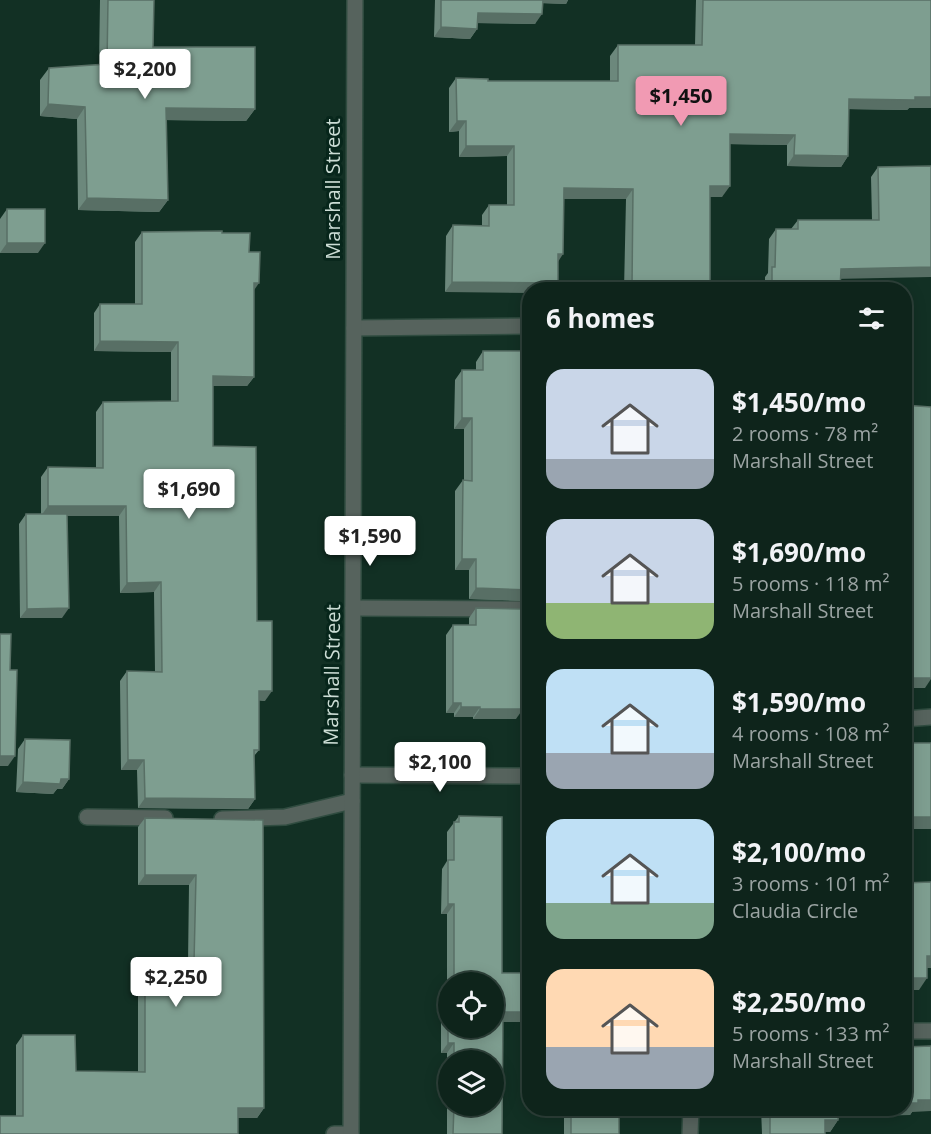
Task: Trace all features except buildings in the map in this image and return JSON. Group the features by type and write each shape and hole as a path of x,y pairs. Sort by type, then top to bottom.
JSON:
{"street":[{"name":"Marshall Street","path":"351,1134 355,0"},
{"path":"354,328 522,326"},
{"path":"353,608 522,609"},
{"path":"912,718 931,717"},
{"path":"352,775 522,776"},
{"path":"202,819 285,817 352,801"},
{"path":"87,817 179,818"},
{"path":"912,1031 931,1031"},
{"path":"690,1134 691,1116"},
{"path":"334,1134 351,1134"}]}
